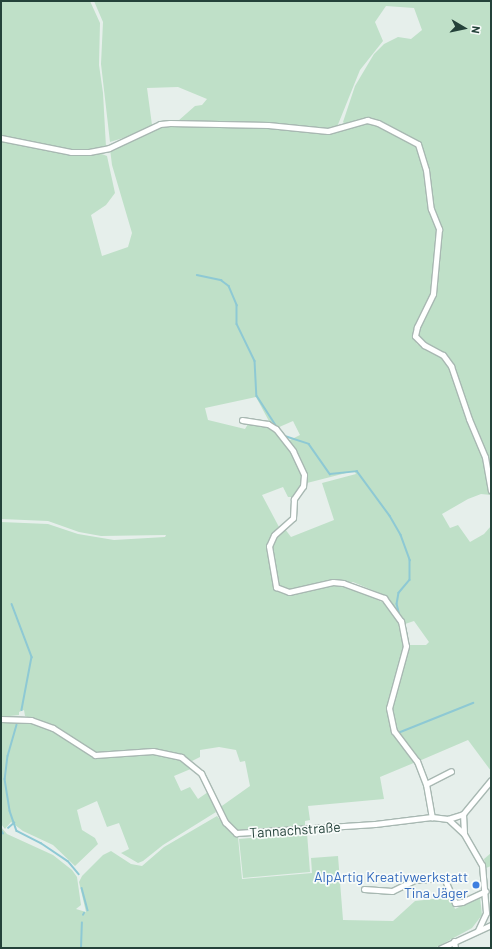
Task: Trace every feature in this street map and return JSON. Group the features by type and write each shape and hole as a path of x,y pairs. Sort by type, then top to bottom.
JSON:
{"street":[{"path":"1,138 71,152 89,152 109,148 160,124 268,125 328,131 367,120 378,123 418,144 426,170 431,208 439,229 434,294 417,327 415,336 418,342 437,350 448,360 486,464 491,490"},
{"path":"242,420 268,424 276,429 293,451 304,475 303,486 294,499 293,518 274,535 269,546 276,587 289,592 333,582 343,583 384,598 401,621 406,646 389,708 394,731 413,755 426,784 432,817"},
{"name":"Tannachstraße","path":"1,718 20,717 38,722 53,728 94,755 153,751 181,757 201,773 225,822 236,833 376,824 432,817 448,819 463,814"},
{"path":"426,784 451,771"},
{"path":"464,834 463,814 491,780"},
{"path":"448,819 464,834 482,865 489,914 478,930"},
{"path":"364,889 392,891 415,880 444,878 455,903 462,902 486,891"},
{"path":"441,948 491,925"},
{"path":"454,941 455,948"}],"green space":[{"path":"1,1 90,1 100,23 99,65 103,93 106,147 89,151 71,150 1,136"},
{"path":"94,1 491,1 491,481 487,456 453,366 445,353 425,344 417,335 436,295 441,229 439,220 433,219 437,230 431,294 413,337 417,344 442,356 450,367 467,420 483,457 491,495 481,494 468,499 442,514 450,528 458,525 470,542 484,534 491,526 491,771 468,740 419,761 396,730 391,708 408,645 426,645 429,642 414,621 405,624 386,596 353,582 344,582 289,591 276,586 271,546 276,535 285,529 291,537 334,520 322,483 356,474 354,471 307,483 288,441 300,435 293,421 277,428 270,423 256,397 205,408 208,420 245,429 248,424 271,427 292,452 303,475 301,485 293,497 288,497 283,487 262,495 279,527 267,551 275,588 289,594 333,584 349,586 388,605 399,621 404,646 387,708 393,735 416,762 380,777 384,799 308,806 310,820 305,821 305,826 238,831 230,828 219,808 250,786 245,761 240,762 236,750 219,747 200,750 200,757 192,761 172,752 153,750 95,753 53,727 25,716 24,710 19,712 19,715 1,717 1,522 48,524 78,534 114,540 165,537 166,535 101,536 79,532 48,521 1,519 1,142 8,141 70,155 99,153 107,156 115,193 106,205 91,215 102,256 128,247 132,233 112,165 110,149 161,126 267,127 327,133 367,122 377,124 411,143 367,118 345,124 343,122 355,86 374,54 384,44 398,37 411,39 422,30 414,8 386,6 375,22 383,41 360,70 337,127 327,130 268,123 178,121 195,106 202,105 207,99 178,87 147,88 152,125 136,134 110,142 101,64 103,22"},
{"path":"1,720 31,721 52,730 94,756 153,753 181,758 193,768 174,776 181,791 190,787 198,799 208,792 216,812 163,845 143,861 138,863 121,853 129,849 119,823 107,827 97,801 77,810 82,830 95,838 98,844 75,866 53,845 23,831 11,822 5,829 1,824"},
{"path":"217,816 229,831 238,837 242,879 312,873 311,858 338,856 343,920 393,921 415,901 451,897 455,909 480,897 482,915 472,928 435,948 1,948 1,827 7,834 53,855 72,870 77,877 81,905 76,909 86,912 79,882 82,876 103,855 111,851 131,864 142,866 164,847"},
{"path":"307,833 310,872 243,878 239,839"},
{"path":"491,853 491,866 486,868 484,859"}],"waterway":[{"path":"197,275 221,280 229,286 237,305 237,324 255,361 257,396 278,428"},
{"path":"282,432 285,436 309,444 330,474 357,471 390,516 401,535 410,560 410,580 399,593 397,604 400,616"},
{"path":"386,596 397,610"},
{"path":"12,604 32,657 22,710"},
{"path":"405,627 407,634"},
{"path":"395,723 398,733 473,703"},
{"path":"17,725 8,756 5,779 10,811 17,831 41,843 68,861 79,874"},
{"path":"8,828 14,823"},
{"path":"82,888 88,910"},
{"path":"81,948 82,923"}],"place":[{"name":"AlpArtig Kreativwerkstatt Tina Jäger","path":"476,885"}]}
